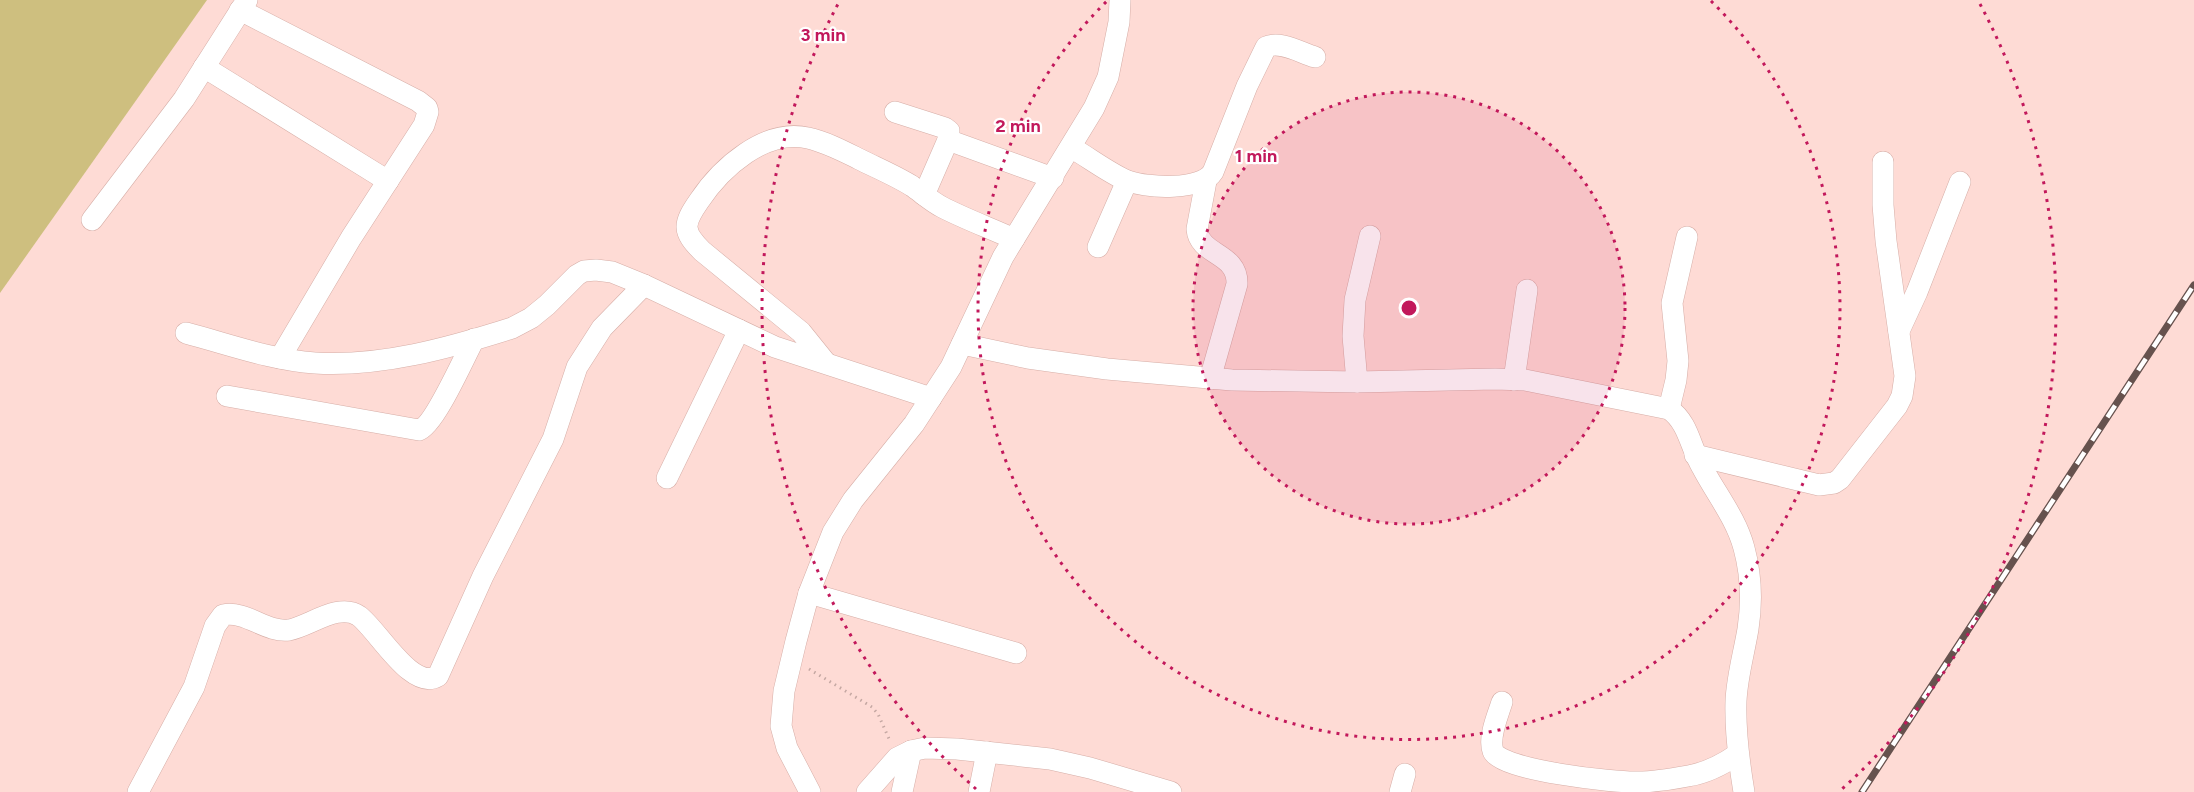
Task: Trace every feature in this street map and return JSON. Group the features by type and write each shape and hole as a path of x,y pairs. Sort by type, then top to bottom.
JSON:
{"street":[{"path":"810,792 787,748 781,726 784,691 809,593 832,532 853,500 914,424 931,398 962,344 984,292 1094,108 1108,77 1119,22 1120,0"},
{"path":"92,220 184,99 244,5 418,101 427,108 428,117 424,126 351,238 280,358"},
{"path":"1210,379 1237,276 1233,266 1201,242 1198,236 1197,229 1206,180 1213,172 1247,86 1266,47 1281,46 1315,57"},
{"path":"204,67 388,181"},
{"path":"895,112 945,129 949,133 924,195"},
{"path":"826,363 801,332 691,240 686,231 688,216 707,189 726,169 750,152 775,139 808,138 832,146 899,179 942,207 1014,239"},
{"path":"948,140 1053,177"},
{"path":"1072,148 1127,181 1153,186 1179,185 1206,180"},
{"path":"1695,455 1819,485 1834,483 1849,468 1902,396 1905,376 1886,241 1883,162"},
{"path":"1098,247 1127,181"},
{"path":"1899,331 1917,292 1960,182"},
{"path":"1357,382 1353,336 1354,308 1356,290 1370,236"},
{"path":"1669,409 1678,361 1672,303 1687,237"},
{"path":"186,333 280,358 314,363 383,361 512,328 531,318 577,275 584,271 596,270 612,272 644,285 776,347 931,398"},
{"path":"138,792 194,687 215,626 223,615 238,614 277,629 287,630 337,613 351,612 364,620 396,657 417,676 425,680 432,680 438,676 483,576 553,439 577,367 602,328 644,285"},
{"path":"1514,380 1527,290"},
{"path":"667,478 739,330"},
{"path":"227,396 294,410 423,429 433,417 474,339"},
{"path":"962,344 1028,358 1107,369 1210,379 1357,382 1514,380 1545,383 1574,391 1669,409 1684,423 1695,455 1737,528 1744,549 1749,575 1751,607 1736,700 1738,754 1744,792"},
{"path":"809,593 1017,653"},
{"path":"1502,702 1493,737 1493,752 1497,758 1526,767 1601,780 1637,783 1710,771 1738,754"},
{"path":"867,792 904,754 939,748 1050,759 1090,768 1171,792"},
{"path":"979,792 987,752"},
{"path":"902,792 904,754"}],"path":[{"path":"792,658 872,707 904,754"}],"shaded area":[{"path":"0,0 207,0 0,293"}],"railway":[{"path":"1862,792 2194,285"}]}
